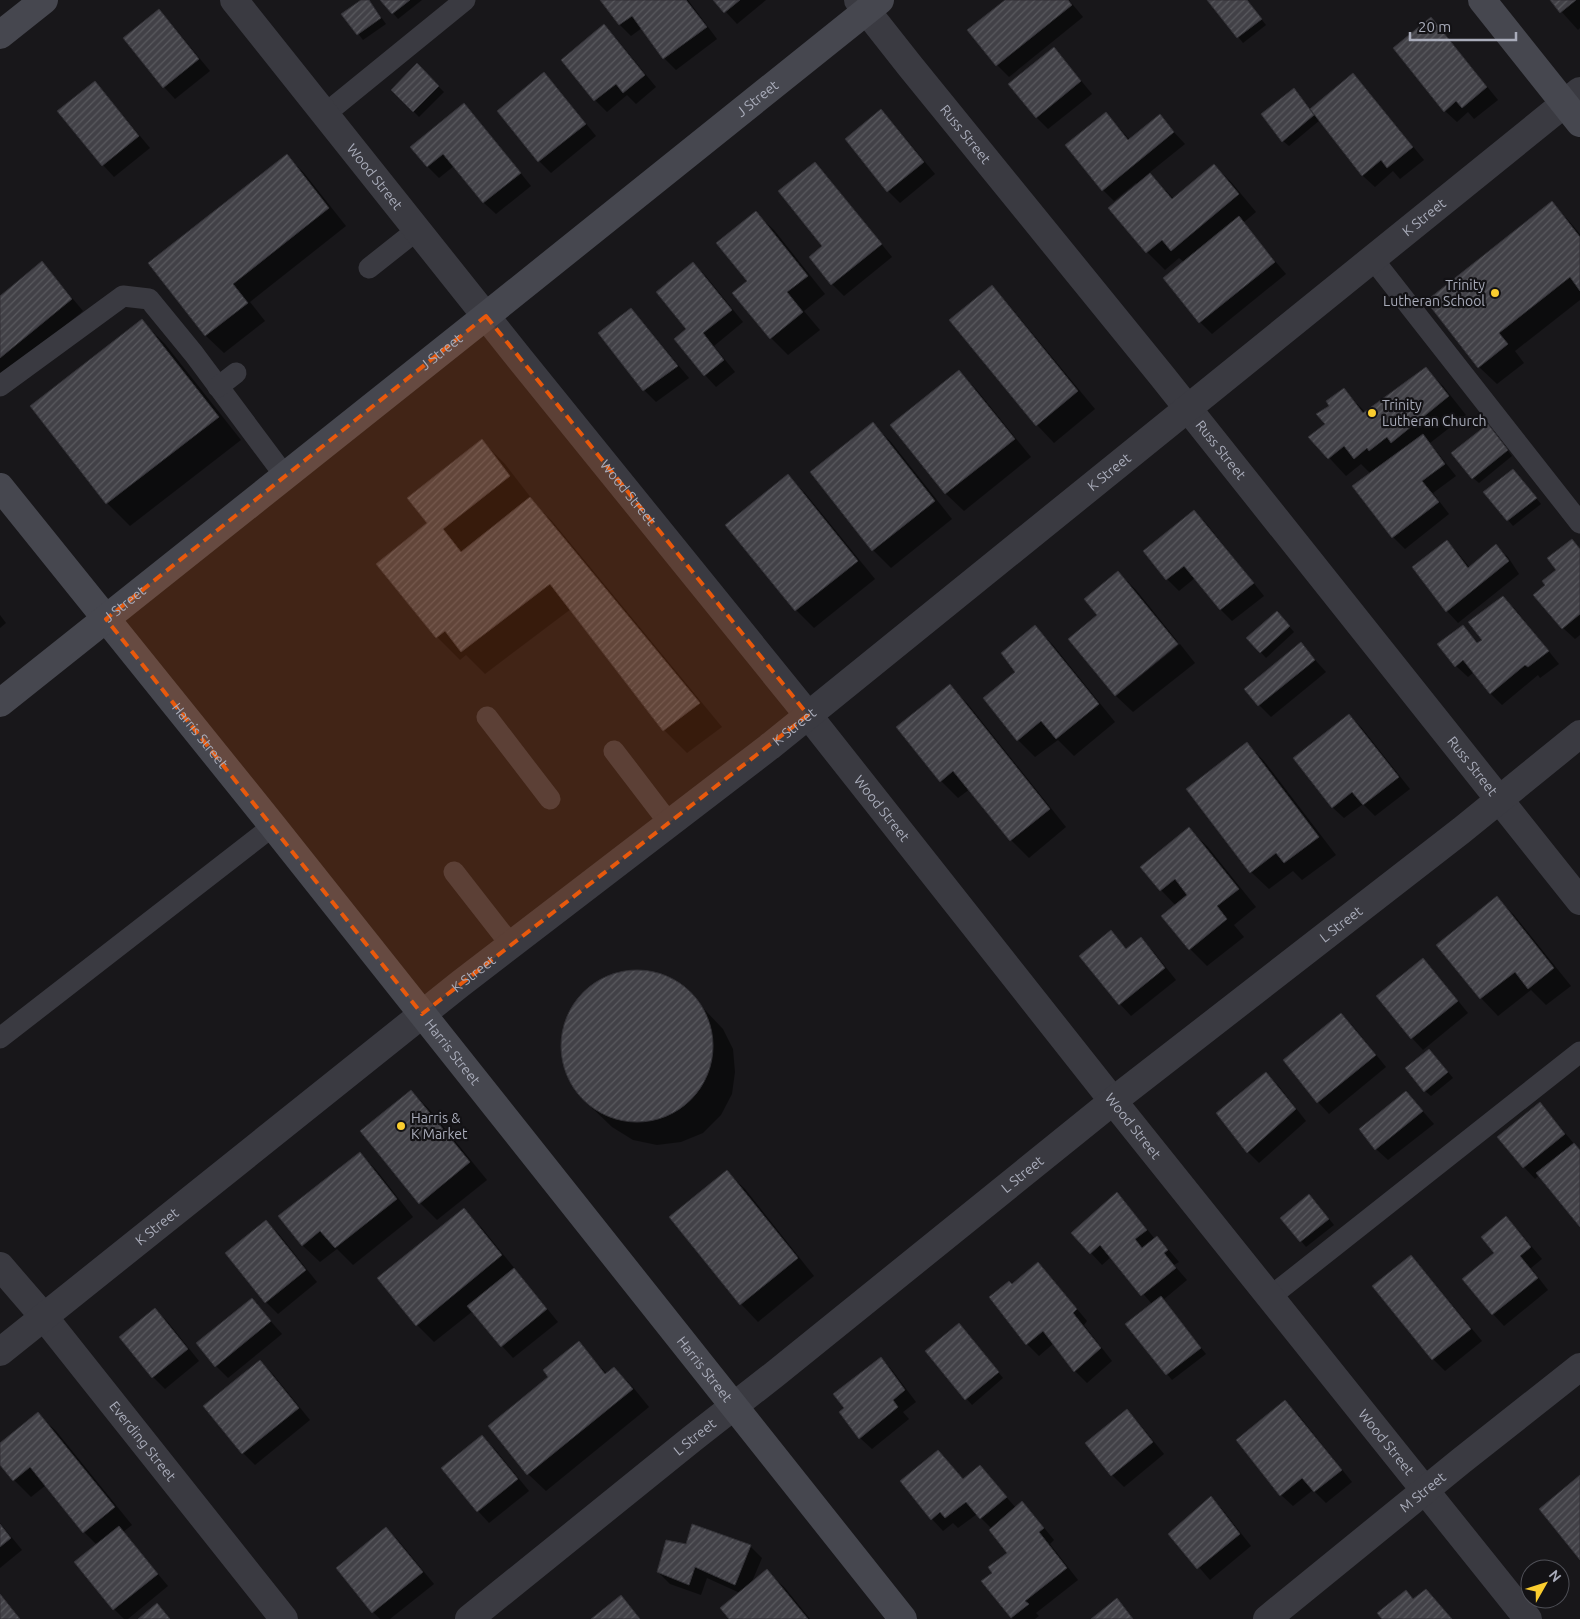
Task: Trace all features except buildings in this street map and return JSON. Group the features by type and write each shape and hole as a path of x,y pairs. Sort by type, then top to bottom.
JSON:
{"main road":[{"path":"0,35 44,0"},
{"path":"1482,0 1575,106"},
{"name":"J Street","path":"0,703 486,316 868,4"},
{"name":"Harris Street","path":"0,487 273,826 904,1619"}],"street":[{"name":"Wood Street","path":"234,0 808,715 1113,1101 1528,1619"},
{"name":"Russ Street","path":"868,4 1580,901"},
{"name":"K Street","path":"0,1352 422,1014 808,715 1372,258 1575,106"},
{"name":"L Street","path":"470,1619 1113,1101 1462,830 1580,734"},
{"name":"Everding Street","path":"0,1266 44,1317 284,1619"},
{"name":"M Street","path":"1267,1619 1580,1366"}],"lane":[{"path":"325,114 465,0"},
{"path":"369,268 417,230"},
{"path":"1372,258 1580,523"},
{"path":"0,386 123,296 150,299 194,354 285,476"},
{"path":"218,387 236,373"},
{"path":"487,717 550,799"},
{"path":"614,751 669,823"},
{"path":"0,1038 273,826"},
{"path":"454,872 511,945"},
{"path":"1270,1297 1580,1052"}],"highlighted area":[{"path":"486,316 808,715 422,1014 106,619"}],"place":[{"name":"Trinity Lutheran School","path":"1495,293"},
{"name":"Trinity Lutheran Church","path":"1372,413"},
{"name":"Harris & K Market","path":"401,1126"}]}
